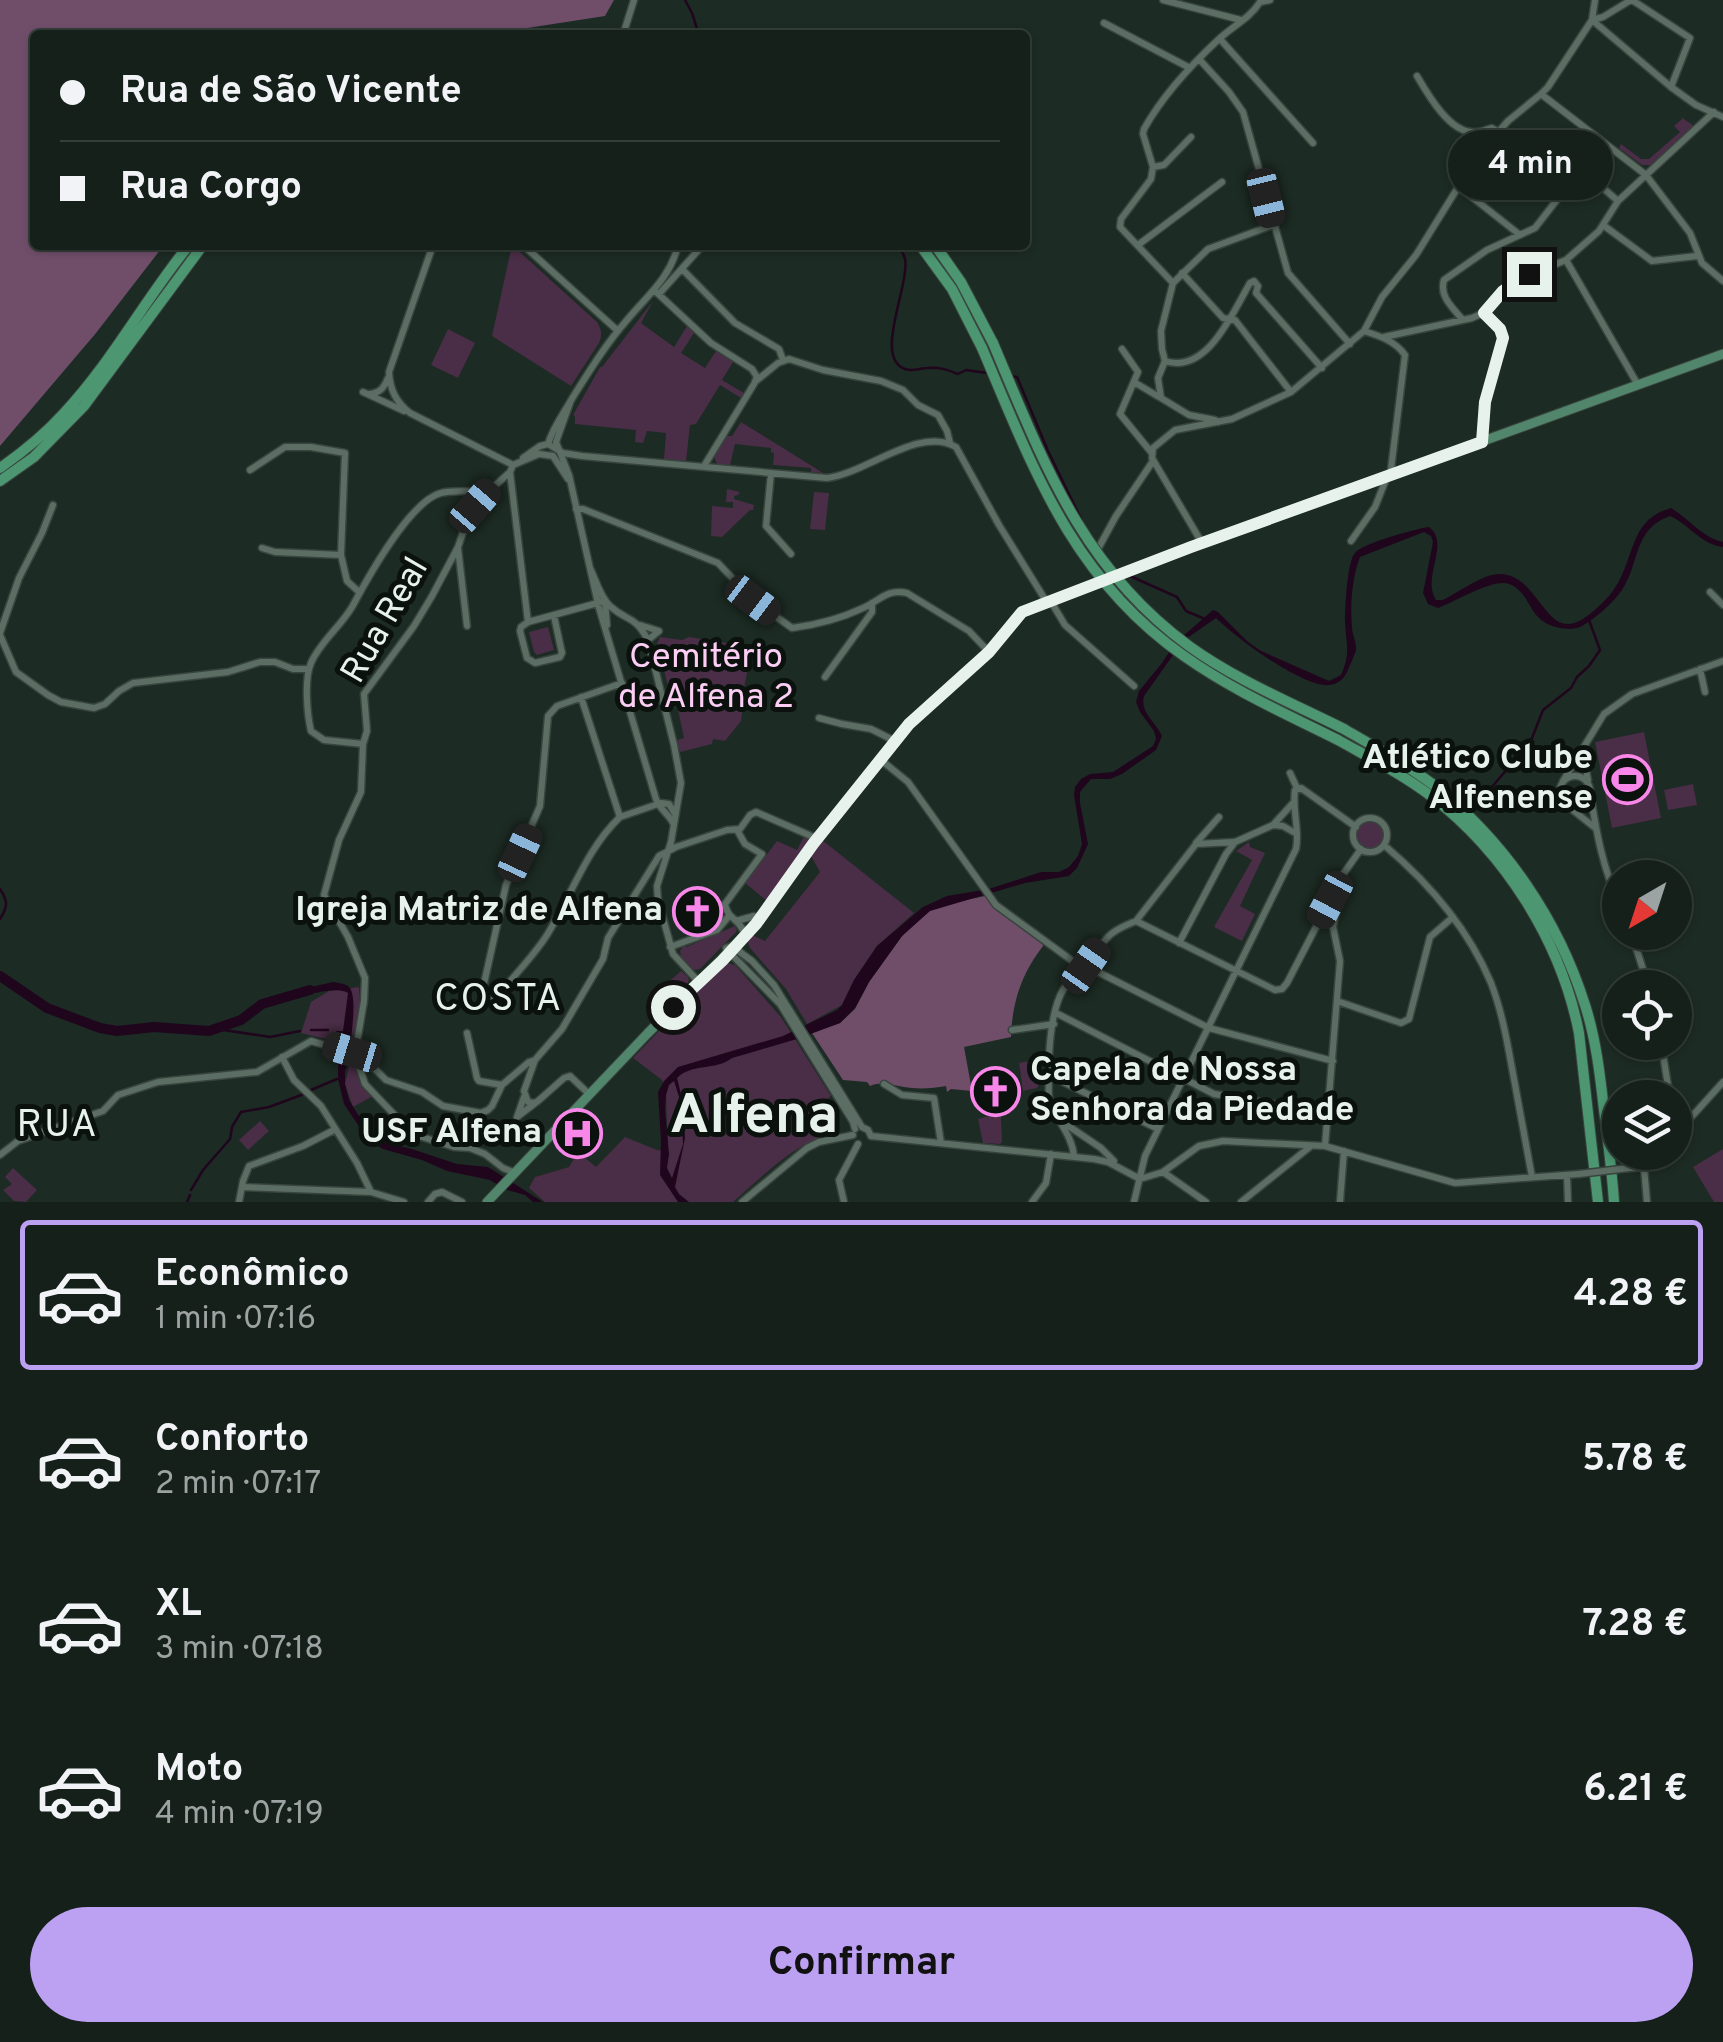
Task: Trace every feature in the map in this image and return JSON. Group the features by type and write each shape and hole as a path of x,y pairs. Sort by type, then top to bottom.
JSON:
{"highway":[{"path":"0,468 65,412 185,250"},
{"path":"0,482 34,457 84,406 199,250"},
{"path":"924,250 952,289 982,348 1056,513 1084,558 1116,597 1184,656 1235,688 1418,773 1478,824 1510,862 1540,905 1564,950 1585,1005 1598,1058 1616,1202"},
{"path":"939,250 994,343 1066,507 1094,552 1126,590 1191,647 1341,735 1432,797 1470,831 1532,911 1555,954 1574,1008 1598,1202"}],"main road":[{"path":"491,1198 768,904 895,741 989,652 1016,617 1028,608 1723,354"}],"street":[{"path":"626,30 634,0"},
{"path":"1163,0 1242,21"},
{"path":"1173,283 1120,226 1154,167 1144,129 1188,67 1253,14 1259,1 1270,0"},
{"path":"1099,548 1152,456 1155,444 1176,430 1232,418 1291,392 1364,331 1382,297 1416,255 1497,132 1542,94 1592,20 1595,0"},
{"path":"1592,20 1631,0 1690,38 1672,87"},
{"path":"1592,20 1696,105 1723,117"},
{"path":"1104,23 1188,67"},
{"path":"1220,39 1314,143"},
{"path":"1199,58 1242,112 1288,273 1350,344"},
{"path":"1417,76 1440,110 1463,130 1492,128 1497,132"},
{"path":"1542,94 1646,175 1690,234 1702,264 1723,281"},
{"path":"1384,337 1484,313 1512,284 1566,260 1603,225 1618,201 1714,112"},
{"path":"1154,167 1164,165 1191,137"},
{"path":"1462,320 1443,295 1444,280 1471,260 1535,228 1577,174 1583,172 1618,201"},
{"path":"1138,246 1222,182"},
{"path":"1458,186 1520,235"},
{"path":"1160,398 1158,378 1165,361 1161,331 1173,283 1208,249 1273,224"},
{"path":"1603,225 1652,262 1697,256"},
{"path":"430,250 384,388 366,393 515,466 528,622"},
{"path":"529,250 618,330"},
{"path":"656,292 677,250"},
{"path":"548,443 618,330 699,250"},
{"path":"1566,260 1638,385"},
{"path":"683,270 735,323 779,349 783,360"},
{"path":"1182,273 1223,318 1235,320 1291,392"},
{"path":"1165,361 1179,364 1196,359 1220,334 1254,281 1258,286 1256,293 1322,368"},
{"path":"656,292 711,343 752,369 756,381"},
{"path":"1482,442 1485,402 1503,338 1500,329 1484,313"},
{"path":"1351,541 1375,507 1391,469 1404,355 1384,337 1364,331"},
{"path":"1122,349 1138,372 1138,384 1120,414 1152,456 1202,543"},
{"path":"704,466 756,381 783,360 894,386 938,415 950,443"},
{"path":"389,372 392,392 410,413"},
{"path":"1138,384 1158,378"},
{"path":"1138,384 1188,415 1218,422"},
{"path":"548,443 562,459 622,683 674,827 657,886 658,903 670,948 698,981"},
{"path":"548,443 562,459"},
{"name":"Rua Real","path":"353,1053 365,978 324,895 338,840 361,792 367,731 364,694 414,626 458,547 469,514 488,490 548,443"},
{"path":"562,459 582,456 832,478 899,449 950,443 1065,625 1134,686"},
{"path":"250,470 285,447 346,453 340,555 347,581 358,591"},
{"path":"771,474 766,526 791,554"},
{"path":"363,744 324,740 311,731 306,700 311,662 351,608 396,535 427,502 440,493 488,490"},
{"path":"52,505 19,578 0,634 16,672 48,695 61,702 94,708 106,704 133,683 228,672 260,662 309,669"},
{"path":"576,509 718,563 753,600 792,628 860,610 887,593 904,592 969,631 989,652"},
{"path":"458,547 466,626"},
{"path":"262,548 340,555"},
{"path":"1710,592 1723,606"},
{"path":"554,616 562,653 560,657 535,663 527,658 520,631 523,624 601,602 659,632 648,640"},
{"path":"825,677 872,612 872,603"},
{"path":"606,623 621,613"},
{"path":"640,625 648,640 680,769 680,782 668,809"},
{"path":"1595,828 1565,804 1559,790 1604,714 1632,694 1723,661"},
{"path":"1700,669 1705,692"},
{"path":"622,683 556,706 548,716 540,806 506,884 483,988 486,996 498,996 546,937 607,830 620,817 647,808 668,809"},
{"path":"581,697 620,817"},
{"path":"819,718 870,729 895,741"},
{"path":"1582,749 1603,860"},
{"path":"881,760 908,782 989,898 1084,967 1209,1028 1333,1061"},
{"path":"1134,1202 1145,1156 1298,843 1294,802 1297,788 1290,773"},
{"path":"1563,781 1570,776 1580,777 1590,789"},
{"path":"1297,788 1356,827"},
{"path":"1565,804 1579,806 1587,800 1590,789"},
{"path":"1196,844 1235,842 1273,825 1294,802"},
{"path":"590,1095 570,1076 517,1116 536,1060 562,1028 603,959 608,938 664,852 737,830 756,812 818,838"},
{"path":"1074,1156 1051,1106 1049,1074 1062,993 1113,930 1136,921 1219,817"},
{"path":"1368,818 1378,820 1386,830 1384,845 1376,851 1361,849 1354,838 1356,827 1368,818"},
{"path":"1273,825 1296,834"},
{"path":"737,830 745,844 762,854 725,904 744,954 774,985 857,1130 858,1144 839,1180 844,1202"},
{"path":"1179,943 1235,842"},
{"path":"1384,845 1421,878 1453,917 1483,966 1502,1018 1532,1178"},
{"path":"1136,921 1237,972 1276,990 1282,989 1344,873 1361,849"},
{"path":"1326,1146 1340,960 1333,928 1344,873"},
{"path":"1337,1002 1401,1023 1409,1019 1430,937 1453,917"},
{"path":"1316,926 1325,923 1333,928"},
{"path":"670,948 717,930 737,936"},
{"path":"737,936 730,958 746,969 791,1016"},
{"path":"746,969 746,963 752,961"},
{"path":"1056,1014 1214,1094 1328,1113"},
{"path":"1012,1030 1054,1024"},
{"path":"468,1033 477,1078 502,1086"},
{"path":"0,1155 18,1141 104,1110 118,1095 158,1082 258,1072 307,1041 353,1053 392,1084 414,1089 443,1106 481,1112 492,1106 502,1086 536,1060"},
{"path":"353,1053 366,1084 408,1130 485,1154 514,1174"},
{"path":"282,1057 294,1080 321,1106 371,1192 379,1199 404,1202"},
{"path":"1049,1074 1158,1129"},
{"path":"1692,1116 1723,1082"},
{"path":"884,1084 902,1096 933,1098 941,1143"},
{"path":"524,1095 528,1102 535,1103"},
{"path":"1062,1123 1114,1161"},
{"path":"238,1202 249,1166 304,1146 334,1130"},
{"path":"742,1202 806,1148 857,1130 868,1130 868,1142 858,1144"},
{"path":"870,1136 1074,1156 1108,1162 1140,1179 1163,1172 1189,1152 1211,1142 1326,1146 1455,1183 1612,1170"},
{"path":"1241,1202 1312,1146"},
{"path":"1340,1202 1344,1151"},
{"path":"1032,1202 1046,1183 1050,1154"},
{"path":"1644,1170 1647,1202"},
{"path":"1163,1172 1206,1202"},
{"path":"1567,1175 1568,1202"},
{"path":"242,1187 371,1192"},
{"path":"428,1202 442,1192 462,1202"}],"green space":[{"path":"1681,117 1694,126 1651,165 1642,165 1619,148 1621,144 1641,159 1649,159 1680,132 1674,126"},
{"path":"511,250 518,250 597,322 601,334 571,386 492,336"},
{"path":"653,301 641,323 674,347 687,326 694,333 681,353 705,368 716,351 733,362 722,380 744,393 741,398 720,385 696,424 690,425 686,461 664,459 666,433 647,431 643,443 635,442 636,430 575,424 573,415 600,367"},
{"path":"448,329 475,343 458,378 431,365"},
{"path":"741,422 823,473 811,472 811,468 773,465 771,448 735,444 730,465 717,464 714,457"},
{"path":"727,489 740,492 734,499 754,505 753,510 722,537 711,536 712,506 733,508 733,502 726,502"},
{"path":"814,492 829,493 825,530 810,529"},
{"path":"548,627 554,650 537,655 529,632"},
{"name":"Cemitério de Alfena 2","path":"660,637 689,637 752,647 741,721 725,741 713,739 712,744 680,752 677,740 684,738 679,704 672,702 657,643"},
{"name":"Atlético Clube Alfenense","path":"1644,732 1661,818 1612,828 1595,742"},
{"path":"1693,784 1697,805 1668,810 1664,790"},
{"path":"1370,822 1379,826 1383,835 1379,844 1370,848 1361,844 1357,835 1361,826"},
{"path":"804,836 810,839 767,901 745,883 777,841 797,850"},
{"path":"822,840 914,913 877,946 842,1005 807,1024 786,989 747,940 752,935 765,941 820,872 811,856"},
{"path":"1249,842 1250,847 1265,853 1240,906 1255,914 1242,941 1214,927 1252,860 1236,851"},
{"path":"735,926 737,931 700,969 694,970 681,957 684,945"},
{"path":"727,963 735,965 781,1017 831,1096 820,1106 839,1132 795,1151 733,1202 545,1202 529,1188 535,1177 569,1167 578,1152 596,1167 625,1137 668,1151 662,1080 633,1058"},
{"path":"681,971 689,981 659,1014 654,1010 670,991 665,985"},
{"path":"359,987 356,1036 343,1032 330,1040 301,1033 311,1002 329,991"},
{"path":"1041,1059 1042,1079 1037,1088 1023,1091 1019,1063"},
{"path":"354,1061 359,1078 373,1096 353,1107 345,1084 350,1062"},
{"path":"996,1114 1001,1117 1002,1142 983,1143 978,1119"},
{"path":"260,1121 269,1131 248,1150 239,1140"},
{"path":"1723,1149 1723,1202 1714,1202 1693,1167"},
{"path":"13,1168 37,1190 26,1202 14,1201 3,1190 12,1184 5,1177"}],"shaded area":[{"path":"0,0 614,0 605,16 514,30 30,30 30,250 160,250 0,446"},
{"path":"1671,508 1702,532 1723,542 1723,547 1708,542 1670,516 1658,522 1643,538 1628,580 1618,595 1598,615 1576,628 1560,628 1541,620 1517,588 1509,584 1484,587 1438,608 1428,604 1423,593 1433,542 1424,532 1360,557 1352,601 1356,650 1337,683 1317,684 1287,670 1253,648 1216,618 1183,641 1144,696 1146,712 1162,736 1156,750 1122,774 1110,779 1091,779 1080,792 1088,844 1069,876 1025,883 930,911 902,936 855,1008 840,1023 690,1070 677,1078 683,1102 685,1138 675,1187 689,1202 678,1202 660,1175 658,1092 664,1081 678,1067 783,1036 837,1010 877,946 923,907 947,896 1069,867 1082,844 1075,787 1090,774 1113,772 1153,746 1154,731 1136,702 1139,691 1175,643 1213,610 1261,651 1329,681 1341,675 1346,661 1348,575 1352,558 1360,549 1429,527 1437,542 1432,581 1436,600 1487,576 1507,575 1520,581 1548,613 1568,624 1586,617 1612,592 1636,537 1658,513","holes":["674,1081 681,1103 683,1144 672,1178 667,1168 665,1110 669,1085"]},
{"path":"985,896 1043,946 1020,989 1011,1037 964,1047 972,1091 947,1092 946,1086 870,1086 867,1082 843,1080 812,1033 840,1023 855,1009 902,936 929,911"},
{"path":"333,982 349,987 353,997 353,1042 345,1084 349,1100 370,1134 386,1143 457,1164 488,1167 543,1202 533,1202 490,1180 447,1171 383,1149 366,1137 344,1104 338,1079 338,1051 330,1043 336,1031 343,1031 348,993 332,990 301,995 298,990"}],"waterway":[{"path":"685,0 697,30"},
{"path":"901,250 905,271 892,336 896,362 908,370 936,368 958,374 966,370 987,373"},
{"path":"1010,376 1017,377 1081,519"},
{"path":"1130,576 1177,597 1186,611 1205,619"},
{"path":"1483,797 1530,743 1543,710 1571,688 1600,650 1589,620"},
{"path":"0,889 6,904 0,919"},
{"path":"0,976 47,1008 117,1031 154,1027 209,1031 241,1020 262,1004 310,990"},
{"path":"217,1029 270,1037 300,1031"},
{"path":"311,1030 328,1030"},
{"path":"311,1090 337,1079"},
{"path":"191,1190 230,1139 241,1112 304,1094"},
{"path":"187,1202 190,1195"}],"place":[{"name":"Atlético Clube Alfenense","path":"1628,779"},
{"name":"Igreja Matriz de Alfena","path":"698,911"},
{"name":"Capela de Nossa Senhora da Piedade","path":"995,1091"},
{"name":"USF Alfena","path":"577,1133"}],"district":[{"name":"COSTA","path":"499,1000"},
{"name":"Alfena","path":"754,1118"},
{"name":"RUA","path":"58,1126"}],"route":[{"path":"673,1007 756,924 813,844 909,724 989,652 1022,612 1482,442 1485,402 1503,338 1500,329 1484,313 1503,291 1529,274"}]}
